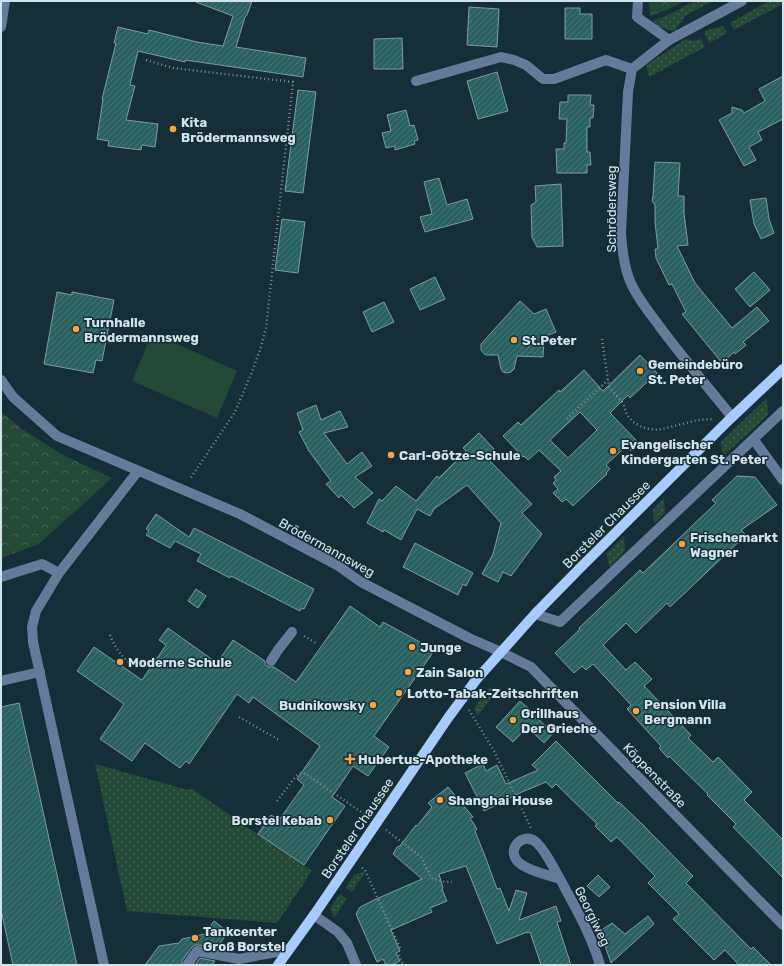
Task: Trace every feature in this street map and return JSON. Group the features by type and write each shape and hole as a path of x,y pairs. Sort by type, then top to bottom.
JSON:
{"main road":[{"name":"Borsteler Chaussee","path":"278,965 314,916 476,680 535,614 581,567 731,418 783,369"}],"street":[{"path":"1,27 5,1"},
{"path":"638,1 637,17 669,40"},
{"path":"416,81 501,57 526,65 543,79 554,79 606,60 632,69 669,40 742,1"},
{"name":"Schrödersweg","path":"632,69 628,92 621,234 627,273 638,298 731,418"},
{"name":"Brödermannsweg","path":"1,380 12,397 57,436 240,514 337,565 361,582 469,638 501,652"},
{"path":"535,614 560,622 783,411"},
{"path":"754,440 783,480"},
{"path":"104,965 33,642 32,627 36,611 59,573 138,471"},
{"path":"1,577 42,564 59,573"},
{"path":"271,661 278,650 297,633"},
{"name":"Köppenstraße","path":"501,652 532,668 783,925"},
{"path":"1,681 40,672"},
{"name":"Georgiweg","path":"560,879 532,870 522,865 515,858 513,852 518,842 530,838 536,841 546,854 572,900 583,922 600,965"},
{"path":"314,916 338,932 346,943 356,965"},
{"path":"187,965 197,951 239,959 288,950"}],"path":[{"path":"146,60 173,68 293,82 266,328 261,347 235,412 183,490"},
{"path":"602,340 610,387 623,403 627,415 633,422 642,427 658,430 698,420 731,418"},
{"path":"567,419 608,380"},
{"path":"297,633 316,643"},
{"path":"110,635 113,643 128,662"},
{"path":"462,699 494,751 531,827 536,841"},
{"path":"239,716 279,740"},
{"path":"352,860 365,870 400,948"},
{"path":"399,955 403,965"}],"green space":[{"path":"649,1 685,1 650,16"},
{"path":"695,1 712,1 685,16 675,31 658,27 653,21 668,15"},
{"path":"769,1 782,1 783,4 734,30 730,23"},
{"path":"723,26 727,33 709,43 704,31"},
{"path":"686,39 693,41 701,39 705,47 649,77 646,65"},
{"path":"152,333 237,371 217,418 132,381"},
{"path":"767,398 768,415 723,456 721,442"},
{"path":"1,412 25,431 63,455 112,478 39,544 1,558"},
{"path":"664,498 665,513 654,524 653,509"},
{"path":"624,536 625,551 610,567 606,554"},
{"path":"490,687 496,693 477,716 474,708"},
{"path":"95,764 188,790 192,789 312,871 277,923 127,911"},
{"path":"365,871 352,892 345,888 354,875"},
{"path":"340,894 347,899 334,918 330,908"}],"building":[{"path":"196,1 252,1 245,17 236,47 306,58 303,77 185,60 185,62 138,51 130,85 135,86 126,120 158,124 155,147 142,145 141,150 108,146 109,141 97,139 102,99 116,43 114,43 118,27 148,34 149,30 197,42 223,46 233,16"},
{"path":"469,7 499,9 497,47 467,45"},
{"path":"565,8 580,8 580,14 592,14 592,39 565,39"},
{"path":"402,38 403,69 374,69 374,39"},
{"path":"497,72 508,111 478,119 467,81"},
{"path":"783,76 783,119 758,132 762,140 749,147 756,160 744,166 719,120 732,113 732,107 742,110 744,113 765,101 759,89"},
{"path":"298,90 316,92 303,193 285,191"},
{"path":"568,95 591,95 590,105 594,105 593,118 590,118 590,127 587,127 587,152 590,152 591,165 587,165 587,173 557,173 556,149 564,149 564,143 566,143 567,119 559,119 560,102 568,102"},
{"path":"406,110 410,126 414,125 418,140 414,141 415,144 395,150 395,146 386,148 382,133 391,131 387,115"},
{"path":"655,162 680,163 678,196 684,196 684,213 688,245 677,246 695,283 732,328 757,307 769,321 743,342 746,345 735,354 734,352 722,363 682,314 686,312 672,284 669,285 656,258 655,249 658,249 655,205 652,201"},
{"path":"439,178 447,205 467,199 473,219 425,232 420,217 432,214 424,182"},
{"path":"561,184 563,246 537,247 532,237 531,205 536,202 535,186"},
{"path":"766,198 769,219 774,233 761,239 754,224 750,200"},
{"path":"282,219 305,222 298,273 275,270"},
{"path":"754,272 770,290 750,307 735,289"},
{"path":"435,277 445,299 420,310 410,289"},
{"name":"Turnhalle Brödermannsweg","path":"57,292 72,295 72,292 114,300 102,361 96,360 93,373 44,364"},
{"name":"St.Peter","path":"520,301 534,314 546,309 556,332 544,337 543,357 517,356 514,369 511,372 506,373 501,369 498,355 484,354 481,350 481,344"},
{"path":"384,302 394,322 372,332 363,312"},
{"path":"640,355 657,373 630,398 628,395 610,413 635,439 637,443 636,447 634,450 623,449 606,465 610,469 606,473 607,474 573,506 566,499 562,502 553,493 558,489 553,483 556,480 554,477 561,471 539,450 528,460 524,456 523,457 503,436 518,422 521,425 559,390 560,392 584,370 603,391","holes":["580,412 597,430 568,458 550,440"]},
{"path":"316,405 321,420 340,411 348,427 324,433 347,464 362,452 372,466 355,477 373,493 354,508 341,495 339,498 326,484 331,481 309,451 299,432 303,430 297,413"},
{"path":"479,433 494,449 486,457 532,504 522,513 542,534 511,576 503,572 498,582 482,574 493,554 501,523 467,485 434,509 430,516 417,509 401,540 384,530 383,532 367,523 379,499 382,501 396,486 416,501 437,476 439,478 466,451 463,448"},
{"path":"737,476 755,477 777,505 741,530 746,535 670,607 667,603 636,633 626,623 603,645 626,670 635,662 652,679 644,686 691,735 688,738 713,762 718,757 752,792 744,800 783,840 783,878 733,827 736,824 707,795 708,794 659,748 661,746 627,709 631,705 593,664 586,670 582,666 574,673 555,653 640,570 643,573 716,503 712,500"},
{"path":"156,514 189,537 194,528 314,589 304,609 301,608 300,611 231,576 230,578 197,561 201,554 175,541 170,548 146,535 149,531 146,529"},
{"path":"415,543 473,573 466,586 463,584 458,595 403,567"},
{"path":"196,589 206,596 198,608 188,601"},
{"path":"350,606 380,627 383,622 431,648 429,652 432,654 374,736 389,747 368,776 353,766 332,797 345,806 304,865 258,834 271,815 279,820 304,785 297,779 320,746 253,697 249,703 237,694 189,764 186,761 180,768 145,743 132,761 100,739 124,704 77,671 94,647 142,680 166,645 159,640 168,628 217,663 233,640 265,661 267,666 274,667 296,682"},
{"path":"520,701 553,733 544,743 527,727 513,742 496,727"},
{"path":"19,703 77,965 13,965 1,910 1,707"},
{"path":"556,741 618,803 619,802 642,824 693,876 686,883 751,949 753,947 771,965 739,965 725,950 714,960 673,919 679,914 648,883 655,876 617,837 611,842 595,826 597,824 556,784 552,788 546,782 484,811 465,773 483,764 486,771 497,765 506,784 538,770 532,765"},
{"path":"448,787 473,817 470,818 477,829 475,831 497,889 500,888 509,911 516,890 527,893 519,920 556,906 561,921 557,922 571,965 541,965 530,932 497,944 466,866 439,874 442,889 447,901 430,908 432,912 391,930 400,951 396,953 400,961 392,965 386,965 383,959 377,962 356,914 360,907 422,879 393,854 397,847 400,846 432,807 428,803"},
{"path":"598,875 610,887 599,897 587,886"},
{"path":"648,916 654,924 611,963 600,931 612,923 625,934"},
{"path":"214,921 228,932 217,948 195,945 182,961 181,965 145,965 159,946 179,943 182,939 205,934"},
{"path":"200,958 215,961 212,965 195,965"}],"place":[{"name":"Kita Brödermannsweg","path":"173,129"},
{"name":"Turnhalle Brödermannsweg","path":"76,329"},
{"name":"St.Peter","path":"514,340"},
{"name":"Gemeindebüro St. Peter","path":"640,371"},
{"name":"Evangelischer Kindergarten St. Peter","path":"613,451"},
{"name":"Carl-Götze-Schule","path":"391,455"},
{"name":"Frischemarkt Wagner","path":"682,544"},
{"name":"Junge","path":"412,647"},
{"name":"Moderne Schule","path":"120,662"},
{"name":"Zain Salon","path":"408,672"},
{"name":"Lotto-Tabak-Zeitschriften","path":"399,693"},
{"name":"Budnikowsky","path":"373,705"},
{"name":"Pension Villa Bergmann","path":"636,711"},
{"name":"Grillhaus Der Grieche","path":"513,720"},
{"name":"Hubertus-Apotheke","path":"350,759"},
{"name":"Shanghai House","path":"440,800"},
{"name":"Borstel Kebab","path":"330,820"},
{"name":"Tankcenter Groß Borstel","path":"195,938"}]}
